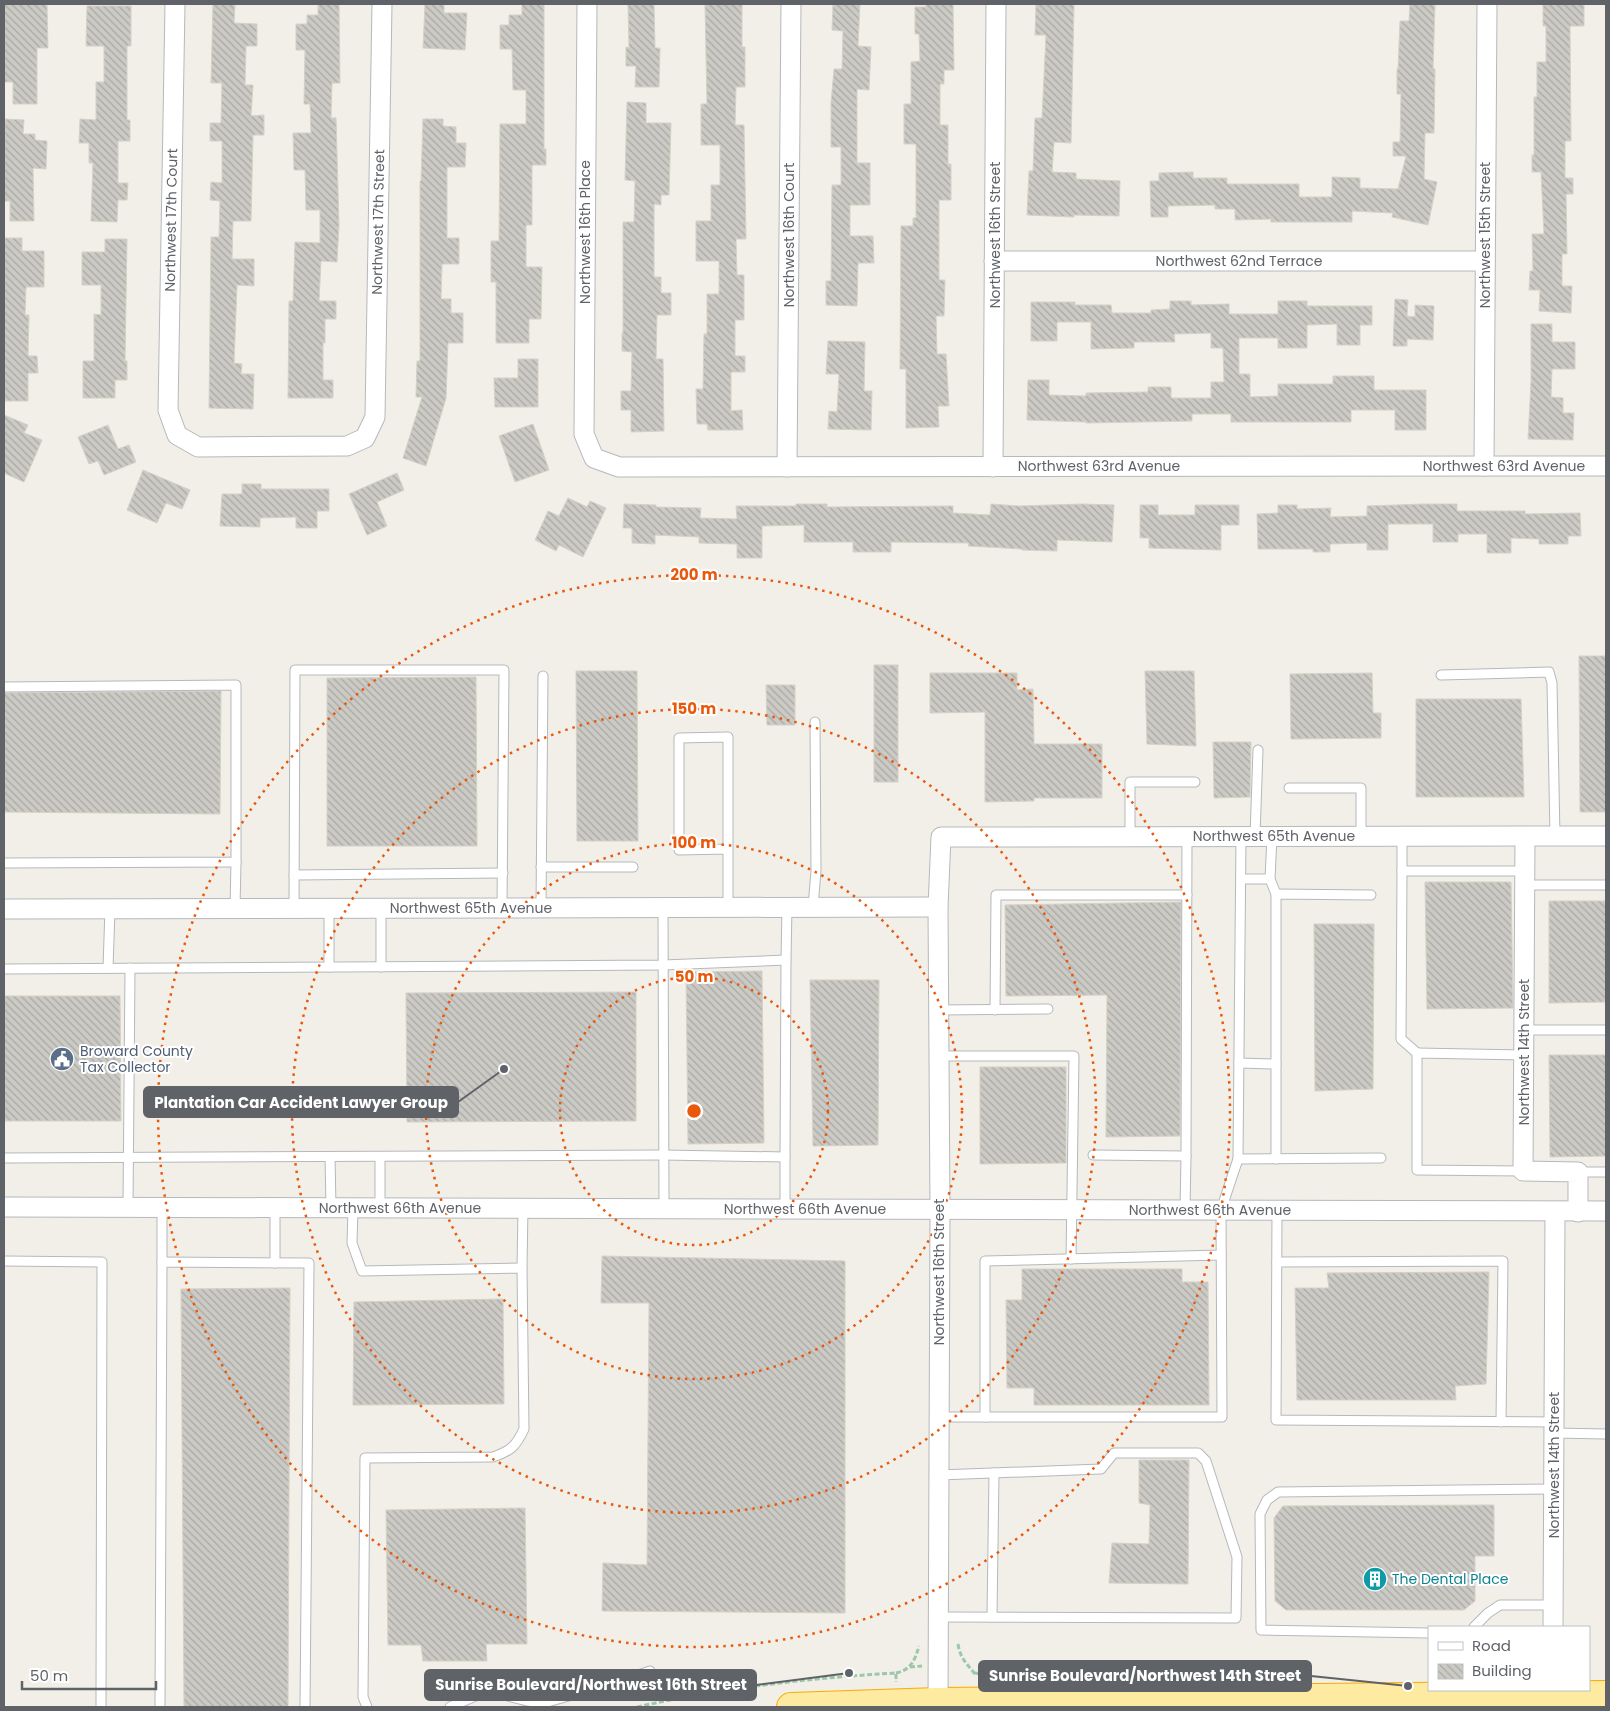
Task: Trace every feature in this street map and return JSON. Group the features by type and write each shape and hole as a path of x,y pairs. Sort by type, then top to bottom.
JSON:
{"highway":[{"path":"791,1707 976,1702 1606,1696"}],"street":[{"name":"Northwest 17th Court","path":"175,4 168,410 177,435 198,447 348,446 365,438"},
{"name":"Northwest 17th Street","path":"365,438 375,417 382,4"},
{"name":"Northwest 16th Place","path":"587,4 584,434 594,458"},
{"name":"Northwest 16th Court","path":"787,467 791,4"},
{"name":"Northwest 16th Street","path":"993,467 996,4"},
{"name":"Northwest 15th Street","path":"1484,466 1487,4"},
{"name":"Northwest 62nd Terrace","path":"994,261 1484,261"},
{"name":"Northwest 63rd Avenue","path":"594,458 619,467 1606,466"},
{"name":"Northwest 65th Avenue","path":"941,837 1187,835 1525,838 1606,836"},
{"name":"Northwest 16th Street","path":"938,1704 940,1209 938,907 941,837"},
{"name":"Northwest 14th Street","path":"1523,1171 1525,838"},
{"name":"Northwest 65th Avenue","path":"4,909 938,907"},
{"path":"1523,1171 1578,1172 1578,1212"},
{"name":"Northwest 66th Avenue","path":"4,1207 1606,1211"},
{"name":"Northwest 14th Street","path":"1554,1626 1556,1212"}],"lane":[{"path":"294,908 295,670 504,670 502,908"},
{"path":"1441,676 1548,672 1552,683 1555,836"},
{"path":"540,908 543,676"},
{"path":"4,687 236,685 235,908"},
{"path":"813,907 816,871 815,722"},
{"path":"728,849 679,850 679,738 728,737 728,849 728,907"},
{"path":"939,1417 1222,1417 1221,1210 1238,1159 1241,879 1256,836 1258,750"},
{"path":"1130,836 1130,782 1196,782"},
{"path":"1289,788 1361,788 1361,837"},
{"path":"1185,1210 1187,835"},
{"path":"1256,836 1276,894 1276,1158"},
{"path":"1402,837 1401,1039 1417,1053 1524,1055"},
{"path":"4,863 236,862"},
{"path":"541,867 633,866"},
{"path":"1402,871 1606,885"},
{"path":"294,875 503,873"},
{"path":"1241,879 1270,879"},
{"path":"1276,894 1371,896"},
{"path":"995,1010 996,895 1187,895"},
{"path":"785,1209 787,907"},
{"path":"329,908 329,967"},
{"path":"381,908 381,967"},
{"path":"663,908 664,1208"},
{"path":"108,968 110,909"},
{"path":"4,969 662,965 786,960"},
{"path":"128,1207 130,968"},
{"path":"938,1010 1048,1009"},
{"path":"1524,1030 1606,1030"},
{"path":"1417,1053 1416,1170 1523,1171"},
{"path":"938,1056 1074,1056 1071,1259"},
{"path":"1239,1064 1276,1064"},
{"path":"4,1158 663,1155 785,1157"},
{"path":"1093,1155 1186,1156"},
{"path":"380,1156 380,1208"},
{"path":"330,1157 331,1207"},
{"path":"1238,1159 1380,1158"},
{"path":"1578,1172 1606,1172"},
{"path":"160,1707 162,1207"},
{"path":"275,1207 275,1262"},
{"path":"353,1208 352,1244 362,1271 522,1268"},
{"path":"367,1707 363,1697 364,1458 494,1457 508,1452 517,1443 524,1429 523,1208"},
{"path":"1277,1210 1276,1420 1501,1422 1606,1434"},
{"path":"985,1417 985,1261 1221,1255"},
{"path":"4,1261 102,1262 101,1707"},
{"path":"1277,1262 1503,1261 1501,1422"},
{"path":"162,1262 309,1263 305,1707"},
{"path":"938,1475 1100,1470 1114,1453 1198,1453 1206,1461 1237,1556 1236,1618 938,1617"},
{"path":"992,1618 994,1473"},
{"path":"1428,1633 1261,1630 1260,1514 1267,1500 1278,1492 1554,1489"},
{"path":"1475,1626 1488,1613 1500,1605 1554,1605"},
{"path":"450,1707 480,1694 492,1692 527,1701 544,1703 650,1671"}],"path":[{"path":"958,1644 959,1652 964,1661 975,1673 976,1702"},
{"path":"896,1673 910,1667 916,1657 919,1645"}],"building":[{"path":"4,4 47,4 48,48 37,48 37,104 13,104 13,82 4,82"},
{"path":"213,4 235,4 234,23 257,24 257,46 246,46 245,85 253,85 251,116 264,115 264,135 253,135 251,221 233,221 232,259 254,259 254,286 237,285 234,363 242,364 241,374 254,374 253,409 209,408 211,237 219,237 220,201 210,200 211,182 222,183 222,141 210,141 210,123 221,123 222,83 211,83"},
{"path":"318,4 339,4 340,83 332,83 331,118 336,118 339,225 337,262 321,261 319,301 336,301 336,319 325,319 325,343 323,343 323,380 333,380 333,398 288,398 289,301 293,301 295,242 320,243 320,210 306,210 305,170 294,170 293,133 311,133 310,104 304,104 305,50 296,50 296,24 307,24 307,15 318,15"},
{"path":"425,4 444,4 444,13 467,13 465,50 423,48"},
{"path":"522,4 544,4 544,149 546,149 546,165 532,165 532,225 526,225 526,267 542,267 541,319 529,319 529,343 496,343 496,282 491,282 491,241 499,241 500,124 526,124 526,90 513,90 512,49 500,49 500,25 509,25 509,15 522,15"},
{"path":"628,4 654,4 655,48 660,48 659,87 635,87 636,66 626,66 626,47 629,48"},
{"path":"705,4 742,4 742,47 745,47 745,87 736,87 735,125 744,125 746,239 736,239 737,275 744,275 744,320 735,320 735,356 745,356 745,372 731,372 731,411 742,410 743,430 708,430 707,424 697,424 696,389 703,389 704,334 707,334 707,294 719,294 719,261 696,261 696,221 711,221 711,185 720,185 720,145 701,145 701,104 707,104"},
{"path":"833,4 860,4 858,46 871,47 869,90 857,89 857,163 870,163 870,205 850,205 850,236 873,236 874,263 858,263 857,306 826,305 826,281 831,281 832,185 841,185 841,147 831,147 831,103 834,69 842,69 843,31 832,30"},
{"path":"926,4 953,4 954,70 944,70 944,84 940,84 940,125 948,125 948,164 951,164 951,200 939,200 939,280 945,280 944,316 936,316 937,354 946,354 949,406 938,406 939,427 906,428 906,369 900,369 901,226 913,226 913,218 916,218 916,144 904,144 904,104 911,104 911,62 920,61 919,34 915,34 915,7 926,7"},
{"path":"1036,4 1074,4 1071,143 1054,142 1052,172 1076,173 1076,179 1120,181 1119,216 1027,215 1029,171 1033,171 1035,118 1042,118 1046,35 1035,35"},
{"path":"1410,4 1435,4 1434,133 1425,133 1424,179 1437,182 1428,225 1392,217 1393,213 1352,211 1352,222 1271,222 1271,219 1235,220 1235,209 1215,209 1215,205 1168,206 1168,217 1151,217 1150,181 1159,181 1159,173 1193,172 1193,178 1227,178 1227,184 1299,184 1299,197 1332,197 1332,177 1360,178 1360,188 1398,189 1406,156 1393,156 1393,142 1400,142 1401,94 1397,94 1397,69 1400,21 1409,21"},
{"path":"1543,4 1584,4 1584,26 1570,26 1571,141 1565,141 1565,178 1573,178 1573,194 1566,194 1567,254 1562,254 1562,286 1572,286 1571,313 1539,311 1540,290 1529,290 1530,271 1533,271 1532,234 1544,234 1541,172 1532,172 1532,155 1534,155 1534,97 1537,97 1537,62 1546,62 1546,26 1543,26"},
{"path":"87,6 131,6 131,46 127,46 127,120 130,120 130,141 118,141 118,183 128,183 127,200 118,200 117,222 91,221 93,163 89,163 89,143 79,143 80,119 96,120 96,82 104,82 104,46 86,46"},
{"path":"627,102 646,103 646,123 671,123 669,195 661,195 661,205 654,204 654,277 661,277 661,293 671,293 671,315 657,315 656,359 663,359 664,431 631,432 631,410 621,410 621,391 631,391 632,352 622,351 623,222 634,222 635,181 625,180"},
{"path":"5,119 24,120 23,134 35,134 35,140 47,141 46,169 33,168 34,221 10,221 10,201 4,201"},
{"path":"423,119 443,119 443,126 456,127 456,143 466,143 465,167 447,167 447,238 459,238 459,264 442,264 441,299 451,299 451,313 463,313 463,343 448,343 446,398 426,466 403,458 422,397 416,397 417,361 420,361 420,181"},
{"path":"4,238 22,238 22,251 44,251 44,287 26,287 25,315 29,315 28,356 37,356 38,373 28,373 28,401 4,401"},
{"path":"105,239 127,239 125,361 127,361 127,380 115,380 115,398 83,398 83,361 94,361 94,314 101,315 101,285 82,285 82,252 105,252"},
{"path":"1395,299 1408,300 1407,316 1415,317 1415,305 1434,306 1433,340 1407,339 1407,346 1393,346"},
{"path":"1170,301 1191,301 1191,305 1229,304 1229,314 1278,314 1278,301 1307,301 1307,306 1372,306 1372,325 1360,325 1360,345 1337,345 1337,324 1307,325 1307,348 1278,348 1278,338 1239,338 1239,374 1250,374 1250,397 1278,396 1278,384 1333,384 1333,376 1374,376 1374,390 1426,390 1426,430 1395,430 1395,410 1351,410 1351,422 1231,422 1231,414 1192,414 1192,421 1086,423 1027,420 1028,380 1049,380 1049,395 1086,396 1086,393 1148,392 1148,387 1171,387 1171,398 1211,398 1211,382 1224,382 1223,348 1211,348 1211,333 1174,334 1175,342 1134,342 1134,348 1091,349 1091,322 1057,322 1057,341 1031,341 1031,302 1075,302 1075,305 1111,305 1112,313 1151,313 1151,310 1170,309"},
{"path":"1531,324 1552,324 1552,342 1575,342 1575,369 1552,369 1551,397 1563,398 1563,413 1574,413 1573,440 1528,439 1531,382"},
{"path":"828,341 865,342 864,391 872,391 871,430 828,429 829,411 837,412 839,374 826,374"},
{"path":"518,359 538,359 538,407 495,407 494,378 518,378"},
{"path":"4,415 28,425 24,433 42,440 24,482 4,473"},
{"path":"533,424 549,470 515,482 499,436"},
{"path":"108,425 118,449 129,445 136,462 104,475 98,461 89,464 78,437"},
{"path":"143,470 190,490 182,509 166,503 157,523 127,510"},
{"path":"397,473 404,490 377,502 387,526 367,535 349,494"},
{"path":"242,484 261,484 261,489 329,489 329,511 317,511 317,528 296,528 296,517 260,518 260,527 220,526 222,494 242,494"},
{"path":"568,498 587,507 590,501 606,508 583,557 559,545 556,551 535,540 548,511 559,516"},
{"path":"624,504 701,508 700,518 737,519 736,506 827,504 827,507 953,506 953,513 990,515 991,504 1019,506 1114,505 1112,542 1057,540 1057,551 968,546 969,543 891,542 891,552 853,552 853,542 804,542 804,525 762,526 762,558 737,558 737,544 699,543 699,537 655,535 655,544 632,543 632,528 623,528"},
{"path":"1457,504 1457,511 1525,511 1525,514 1580,513 1581,536 1568,536 1568,544 1539,544 1539,539 1511,538 1511,553 1487,553 1487,534 1458,534 1458,542 1433,542 1433,524 1388,524 1388,550 1367,550 1367,543 1330,544 1330,552 1313,552 1313,549 1258,549 1257,514 1278,513 1278,505 1297,505 1297,509 1331,508 1330,517 1367,516 1367,506"},
{"path":"1140,505 1158,505 1158,515 1195,515 1195,505 1239,505 1239,525 1221,525 1221,550 1149,548 1149,538 1140,538"},
{"path":"1579,656 1606,656 1606,812 1580,812"},
{"path":"874,665 898,665 898,782 874,782"},
{"path":"576,671 637,671 638,841 577,841"},
{"path":"1145,671 1194,671 1196,746 1147,744"},
{"path":"930,673 1017,673 1017,690 1033,689 1034,744 1102,744 1102,798 1034,798 1034,801 985,802 985,712 930,713"},
{"path":"1372,673 1373,713 1381,713 1381,738 1291,739 1290,674"},
{"path":"476,677 477,846 327,846 327,678"},
{"path":"766,685 795,685 795,725 767,725"},
{"path":"221,691 220,814 4,812 4,693"},
{"path":"1416,699 1521,699 1524,797 1416,797"},
{"path":"1213,742 1251,742 1250,797 1214,798"},
{"path":"1425,882 1511,882 1513,1008 1427,1009"},
{"path":"1549,901 1606,901 1606,1002 1549,1003"},
{"path":"1181,902 1180,1136 1106,1137 1107,995 1006,996 1005,905"},
{"path":"1314,924 1374,924 1373,1089 1315,1091"},
{"path":"762,971 764,1143 688,1144 686,972"},
{"path":"810,980 879,980 878,1145 813,1146"},
{"path":"636,992 636,1121 407,1122 406,993"},
{"name":"Broward County Tax Collector","path":"4,996 120,996 121,1121 4,1121"},
{"path":"1549,1055 1606,1055 1606,1156 1550,1157"},
{"path":"980,1067 1066,1067 1066,1163 980,1164"},
{"path":"602,1256 845,1261 845,1613 602,1611 603,1563 647,1565 649,1303 601,1303"},
{"path":"1022,1269 1182,1269 1182,1282 1208,1282 1209,1405 1034,1405 1034,1388 1007,1388 1006,1300 1022,1300"},
{"path":"1489,1272 1486,1384 1455,1386 1456,1400 1297,1400 1295,1288 1329,1288 1327,1273"},
{"path":"290,1288 288,1707 184,1707 181,1289"},
{"path":"503,1299 504,1404 353,1405 354,1302"},
{"path":"1139,1460 1189,1460 1188,1584 1109,1583 1112,1543 1149,1544 1150,1505 1139,1503"},
{"name":"The Dental Place","path":"1494,1505 1494,1556 1475,1556 1475,1601 1464,1610 1286,1610 1275,1601 1274,1518 1283,1506"},
{"path":"525,1508 527,1644 486,1644 487,1661 423,1661 421,1645 388,1645 386,1510"}],"place":[{"name":"Broward County Tax Collector","path":"62,1059"},
{"name":"Plantation Car Accident Lawyer Group","path":"504,1069"},
{"name":"The Dental Place","path":"1375,1579"},
{"name":"Sunrise Boulevard/Northwest 16th Street","path":"849,1673"},
{"name":"Sunrise Boulevard/Northwest 14th Street","path":"1408,1686"}]}
